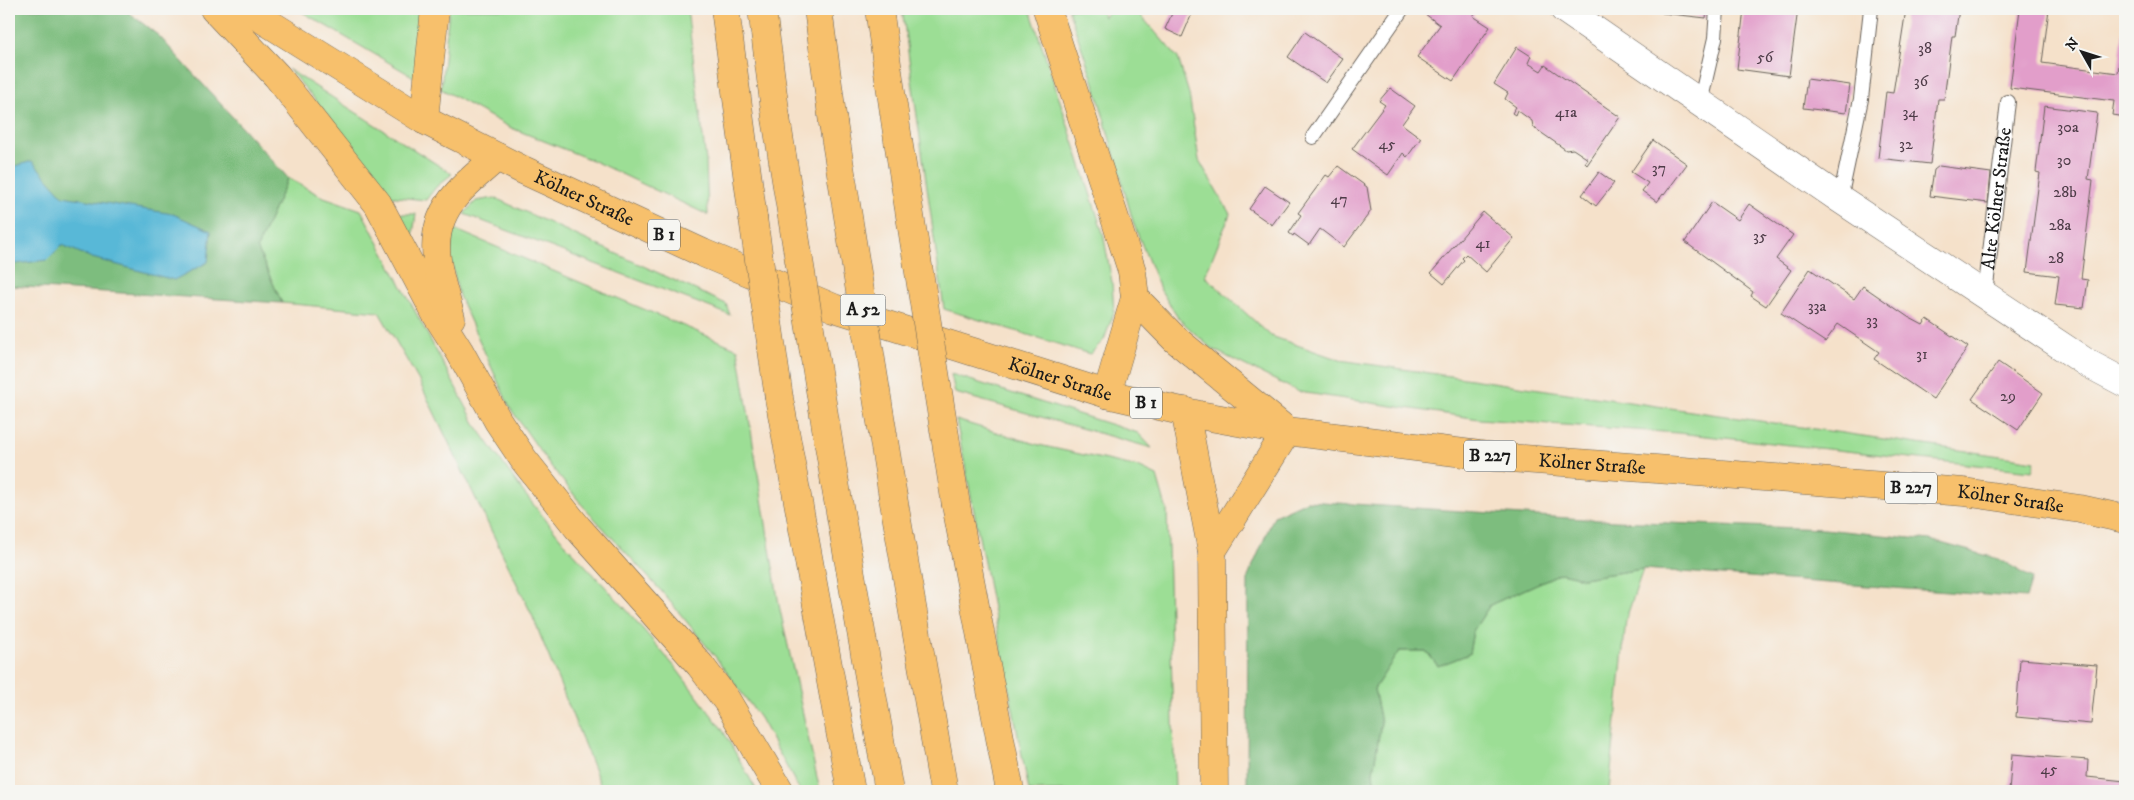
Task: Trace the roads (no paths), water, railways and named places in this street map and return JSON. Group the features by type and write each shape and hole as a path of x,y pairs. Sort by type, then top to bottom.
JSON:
{"main road":[{"path":"214,9 277,76 378,204 427,297 498,421 529,467 578,528 700,665 726,701 780,791"},
{"name":"Kölner Straße","path":"246,9 424,120 497,157 703,253 834,308 1107,394 1287,431 1496,457 1964,492 2080,509 2125,519"},
{"path":"424,120 435,9"},
{"path":"725,9 779,398 851,791"},
{"path":"762,9 776,118 835,484 889,791"},
{"name":"A 52","path":"818,9 833,123 893,497 944,791"},
{"path":"879,9 956,505 1010,791"},
{"path":"1047,9 1132,271 1135,298 1107,394"},
{"path":"460,352 436,261 437,230 444,212 457,194 497,157"},
{"path":"1135,298 1175,339 1287,431 1212,551"},
{"path":"1186,411 1212,551 1214,791"}],"street":[{"name":"Alte Kölner Straße","path":"1576,13 1700,103 1840,199 2087,363 2125,384"}],"lane":[{"path":"1314,137 1402,9"},
{"path":"1700,103 1715,38 1717,9"},
{"path":"1840,199 1861,99 1871,9"},
{"name":"Alte Kölner Straße","path":"1984,294 2008,102"}],"water":[{"path":"32,161 63,196 173,214 211,231 208,262 174,280 92,258 62,245 47,260 9,265 9,168"}]}
